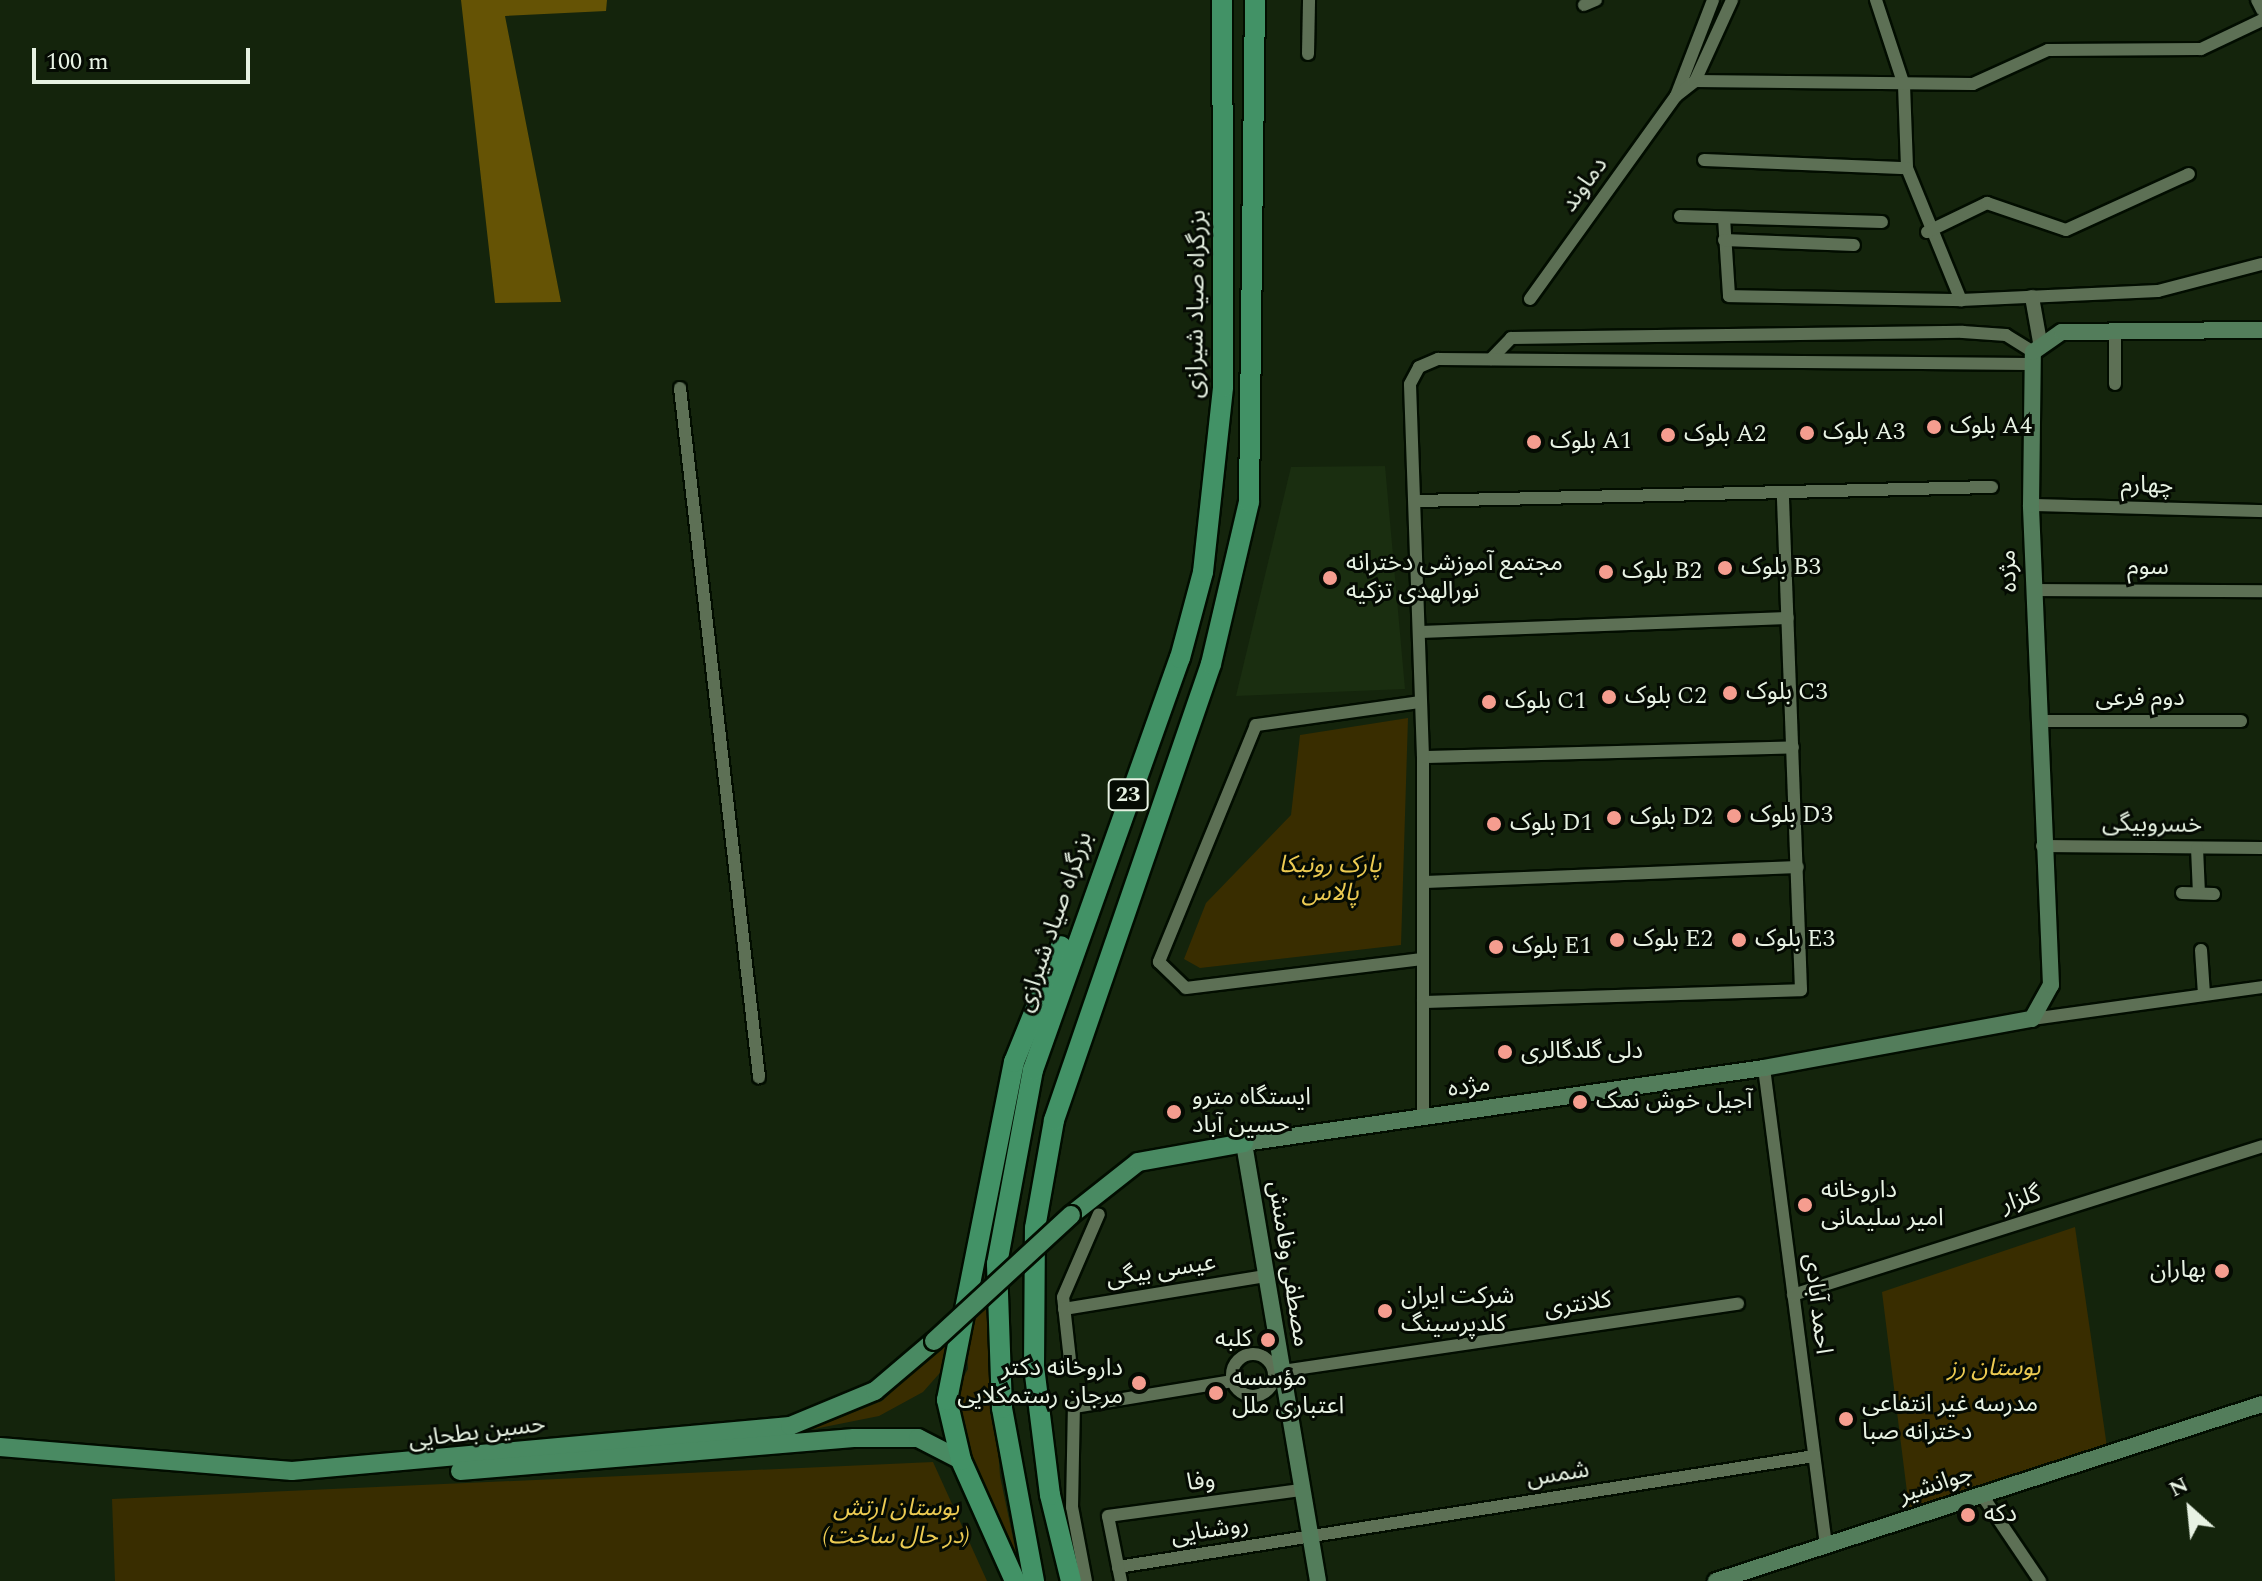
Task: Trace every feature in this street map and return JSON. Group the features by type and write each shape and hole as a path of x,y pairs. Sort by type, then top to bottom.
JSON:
{"highway":[{"name":"بزرگراه صیاد شیرازی","path":"1034,1581 1002,1408 997,1264 1033,1070 1096,879 1180,658 1216,489 1223,387 1222,0"},
{"name":"23","path":"1071,1581 1050,1495 1034,1367 1035,1228 1054,1120 1211,664 1249,502 1255,0"},
{"path":"1015,1581 961,1460 947,1400 1001,1116 1044,978 1096,879"}],"main road":[{"path":"2034,353 2062,332 2262,330"},
{"name":"مژده","path":"1071,1215 1138,1162 1244,1143 1764,1068 2032,1019 2051,985 2042,846 2031,505 2034,353"},
{"name":"مصطفی وفامنش","path":"1244,1143 1308,1538 1318,1581"},
{"name":"حسین بطحایی","path":"0,1447 292,1471 393,1468 790,1426 875,1391 1071,1215"},
{"name":"جوانشیر","path":"1716,1581 2262,1404"},
{"path":"393,1468 595,1463 854,1438 918,1438 961,1460"}],"street":[{"path":"1308,54 1309,0"},
{"name":"دماوند","path":"1530,299 1676,96 1713,0"},
{"name":"دماوند","path":"1676,96 1695,81 1732,0"},
{"path":"1876,0 1904,85 1907,168 1927,232 1961,300"},
{"path":"2257,0 2262,10"},
{"path":"1695,81 1973,84 2048,50 2201,49 2262,20"},
{"path":"1704,160 1907,168"},
{"path":"1927,232 1987,203 2066,230 2189,174"},
{"path":"1680,216 1882,222"},
{"path":"1724,218 1729,296 1961,300 2158,291 2262,264"},
{"path":"1724,240 1854,245"},
{"path":"2032,297 2034,353"},
{"path":"1491,359 1511,338 1963,332 2006,335 2034,353"},
{"path":"2115,332 2115,384"},
{"path":"1423,1118 1423,757 1418,501 1410,384 1419,367 1438,359 2034,353"},
{"path":"680,388 759,1077"},
{"path":"1418,501 1783,497 1992,487"},
{"path":"1423,1002 1801,990 1783,497"},
{"name":"چهارم","path":"2031,505 2262,511"},
{"name":"سوم","path":"2034,590 2262,591"},
{"path":"1420,632 1788,618"},
{"path":"1420,702 1256,725 1159,962 1186,988 1422,959"},
{"name":"دوم فرعی","path":"2038,721 2241,721"},
{"path":"1423,757 1793,747"},
{"name":"خسروبیگی","path":"2042,846 2262,848"},
{"path":"2197,848 2199,893"},
{"path":"1425,882 1798,867"},
{"path":"2182,893 2214,894"},
{"path":"2201,950 2204,994"},
{"name":"مژده","path":"2032,1019 2262,987"},
{"name":"احمد آبادی","path":"1764,1068 1826,1546"},
{"name":"گلزار","path":"1793,1295 2262,1146"},
{"path":"1070,1360 1064,1309 1099,1214"},
{"name":"عیسی بیگی","path":"1064,1309 1265,1276"},
{"name":"کلانتری","path":"1282,1371 1738,1304"},
{"path":"1233,1381 1237,1362 1278,1350"},
{"path":"1256,1354 1274,1371 1265,1393"},
{"path":"1233,1381 1246,1395 1284,1391"},
{"path":"1086,1581 1072,1507 1069,1424 1081,1402 1233,1381"},
{"name":"شمس","path":"1308,1538 1814,1456"},
{"name":"وفا","path":"1118,1567 1108,1516 1300,1490"},
{"path":"1982,1495 2040,1581"},
{"name":"روشنایی","path":"1118,1567 1308,1538"},
{"path":"1118,1567 1121,1581"}],"shaded area":[{"path":"461,0 607,0 606,11 505,16 561,302 495,303"},
{"name":"مجتمع آموزشی دخترانه نورالهدی تزکیه","path":"1385,466 1405,689 1236,696 1291,467"}],"green space":[{"name":"پارک رونیکا پالاس","path":"1408,718 1401,945 1200,968 1184,959 1206,903 1291,815 1300,735"},
{"name":"بوستان رز","path":"2075,1227 2107,1447 1909,1508 1882,1292"},
{"path":"987,1302 1000,1476 1022,1581 968,1463 954,1394 968,1369 965,1323"},
{"path":"951,1337 946,1366 923,1392 879,1416 809,1430 882,1401"},
{"name":"بوستان ارتش (در حال ساخت)","path":"933,1462 987,1581 115,1581 112,1499"}],"place":[{"name":"بلوک A4","path":"1934,427"},
{"name":"بلوک A3","path":"1807,433"},
{"name":"بلوک A2","path":"1668,435"},
{"name":"بلوک A1","path":"1534,442"},
{"name":"بلوک B3","path":"1725,568"},
{"name":"بلوک B2","path":"1606,572"},
{"name":"مجتمع آموزشی دخترانه نورالهدی تزکیه","path":"1330,578"},
{"name":"بلوک C3","path":"1730,693"},
{"name":"بلوک C2","path":"1609,697"},
{"name":"بلوک C1","path":"1489,702"},
{"name":"بلوک D3","path":"1734,816"},
{"name":"بلوک D2","path":"1614,818"},
{"name":"بلوک D1","path":"1494,824"},
{"name":"بلوک E2","path":"1617,940"},
{"name":"بلوک E3","path":"1739,940"},
{"name":"بلوک E1","path":"1496,947"},
{"name":"دلی گلدگالری","path":"1505,1052"},
{"name":"آجیل خوش نمک","path":"1580,1102"},
{"name":"ایستگاه مترو حسین آباد","path":"1174,1112"},
{"name":"داروخانه امیر سلیمانی","path":"1805,1205"},
{"name":"بهاران","path":"2222,1271"},
{"name":"شرکت ایران کلدپرسینگ","path":"1385,1311"},
{"name":"کلبه","path":"1268,1340"},
{"name":"داروخانه دکتر مرجان رستمکلایی","path":"1139,1383"},
{"name":"مؤسسه اعتباری ملل","path":"1216,1393"},
{"name":"مدرسه غیر انتفاعی دخترانه صبا","path":"1846,1419"},
{"name":"دکه","path":"1968,1515"}]}
